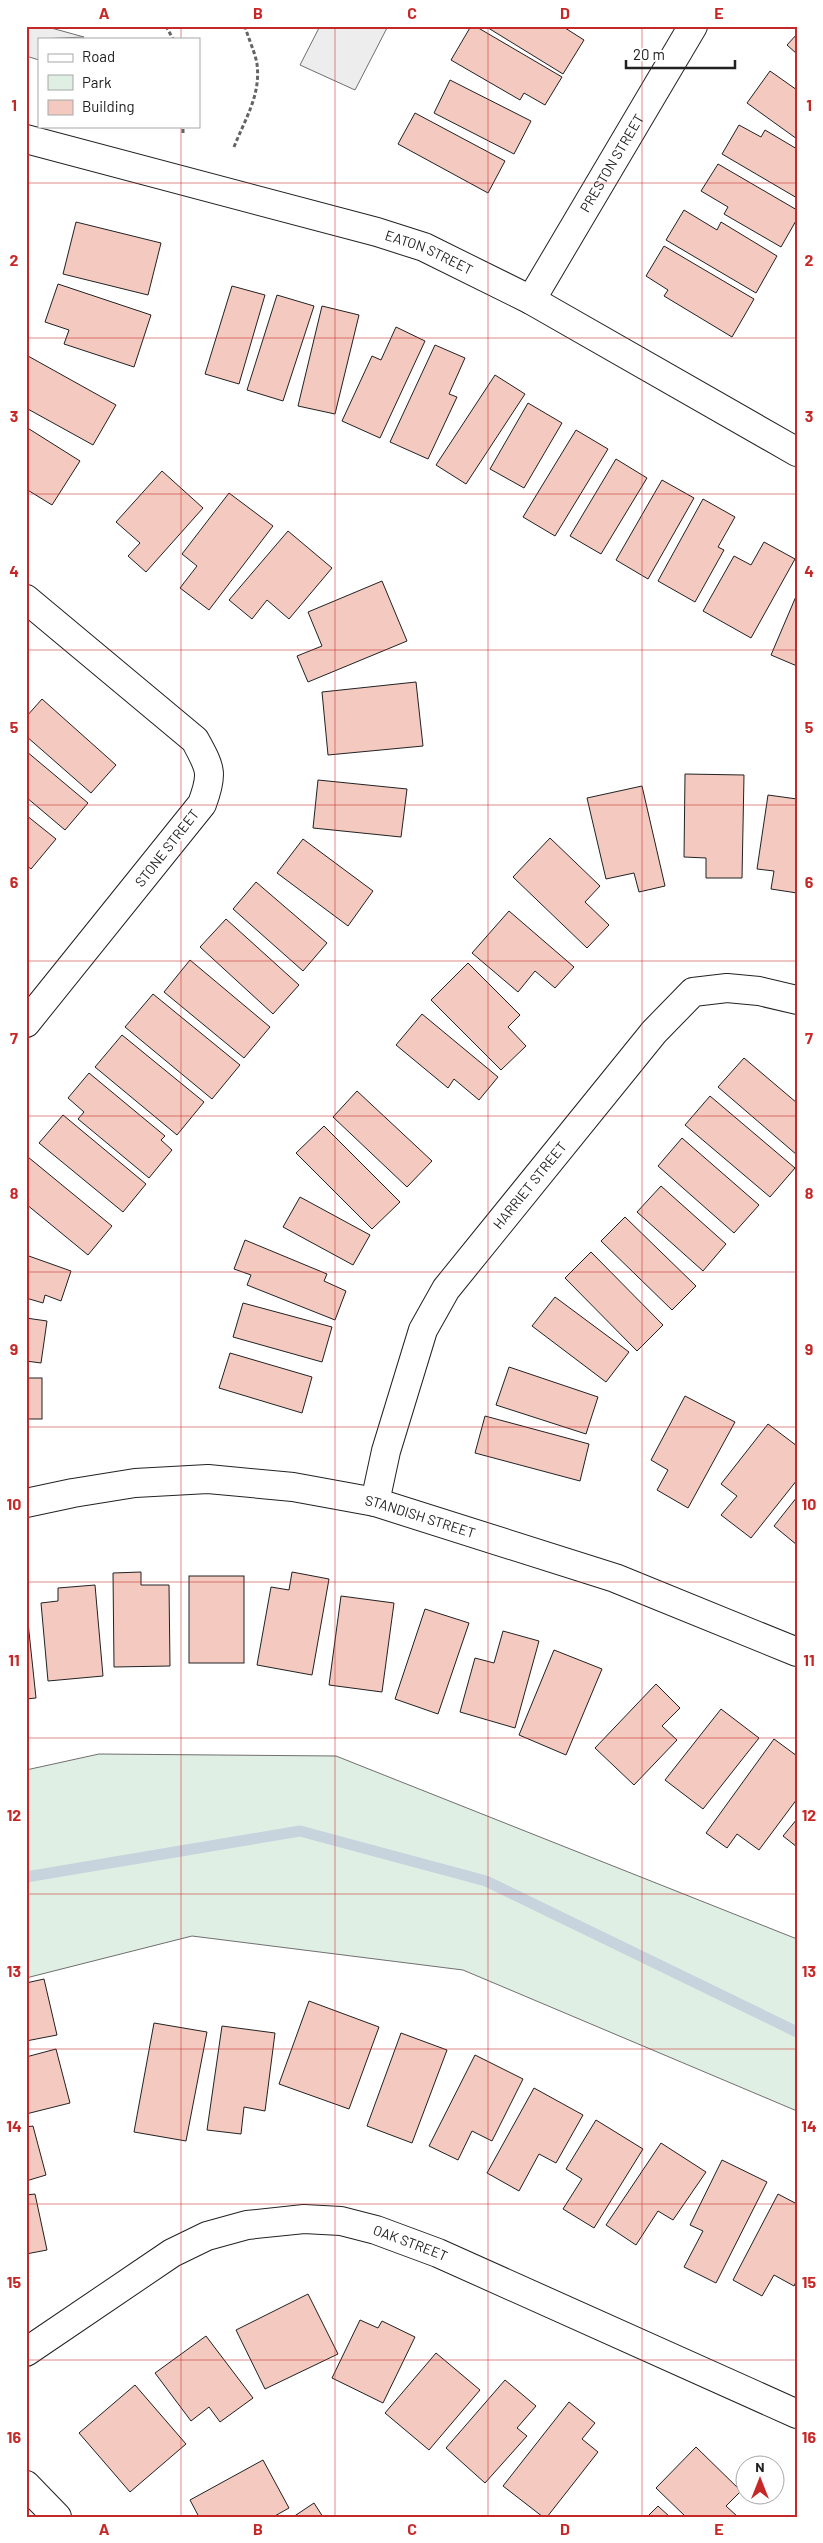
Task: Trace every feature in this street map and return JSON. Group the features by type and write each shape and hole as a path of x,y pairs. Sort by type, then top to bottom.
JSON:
{"street":[{"name":"PRESTON STREET","path":"531,300 693,26"},
{"name":"EATON STREET","path":"26,139 377,232 424,247 531,300 797,452"},
{"name":"STONE STREET","path":"26,599 195,740 210,767 209,786 202,804 26,1023"},
{"name":"HARRIET STREET","path":"374,1502 386,1451 424,1330 446,1289 654,1032 693,992 727,988 759,991 797,1000"},
{"name":"STANDISH STREET","path":"26,1503 72,1493 135,1483 208,1479 293,1487 374,1502 615,1578 797,1652"},
{"name":"OAK STREET","path":"26,2352 172,2252 208,2236 247,2225 304,2218 341,2221 376,2230 438,2253 797,2414"},
{"path":"26,2485 57,2517"}],"path":[{"path":"166,26 172,38"},
{"path":"234,147 256,97 258,80 256,62 244,26"},
{"path":"183,133 184,128"}],"green space":[{"path":"99,1754 336,1756 797,1939 797,2111 463,1970 192,1936 26,1978 26,1770"}],"shaded area":[{"path":"26,26 44,26 84,37 38,38 38,60 26,56"},
{"path":"320,26 388,26 355,90 300,65"}],"building":[{"path":"471,26 475,26 562,77 545,105 524,93 520,100 451,60"},
{"path":"485,26 562,26 584,40 563,74"},
{"path":"797,34 797,54 787,45"},
{"path":"770,71 797,90 797,139 747,103"},
{"path":"450,80 531,121 514,154 434,113"},
{"path":"415,113 505,161 488,193 398,144"},
{"path":"739,125 761,137 765,130 797,149 797,198 722,154"},
{"path":"718,164 797,210 797,219 781,247 724,214 728,207 701,191"},
{"path":"684,210 717,230 721,222 777,256 756,293 666,240"},
{"path":"76,222 161,243 148,295 63,274"},
{"path":"664,246 754,299 732,337 664,296 668,290 646,276"},
{"path":"58,284 151,315 134,367 64,344 69,330 45,322"},
{"path":"232,286 265,295 239,384 205,374"},
{"path":"277,295 314,306 283,401 247,390"},
{"path":"322,306 359,315 335,414 298,406"},
{"path":"396,327 425,341 380,438 342,421 372,356 381,360"},
{"path":"435,345 465,358 449,394 457,397 428,459 390,442"},
{"path":"28,356 116,405 93,445 26,408"},
{"path":"495,375 525,394 466,484 436,465"},
{"path":"528,403 562,423 524,488 490,469"},
{"path":"26,427 80,461 52,505 26,489"},
{"path":"576,430 608,449 555,536 523,517"},
{"path":"616,459 647,478 601,554 570,536"},
{"path":"162,471 203,508 146,572 128,556 140,543 116,522"},
{"path":"662,480 694,498 648,579 616,560"},
{"path":"229,493 273,526 209,610 180,588 197,566 182,554"},
{"path":"703,499 735,517 718,547 724,550 695,602 658,581"},
{"path":"288,531 332,568 289,619 267,600 252,619 229,600"},
{"path":"764,542 795,559 751,638 703,611 734,556 751,565"},
{"path":"382,581 407,641 308,682 297,656 322,646 308,612"},
{"path":"797,594 797,666 771,655"},
{"path":"416,682 423,746 328,755 322,692"},
{"path":"42,699 116,765 91,793 26,736 26,717"},
{"path":"26,751 88,803 65,830 26,797"},
{"path":"685,774 744,775 742,878 706,878 706,858 684,857"},
{"path":"318,780 407,789 401,837 313,828"},
{"path":"642,786 665,886 639,892 634,873 606,879 587,798"},
{"path":"768,795 797,799 797,893 771,889 774,871 757,869"},
{"path":"26,815 56,839 31,869 26,865"},
{"path":"550,838 600,886 585,902 609,925 587,948 513,877"},
{"path":"303,839 373,891 348,926 277,873"},
{"path":"256,882 327,943 303,971 233,909"},
{"path":"509,911 574,967 555,988 535,971 518,992 472,953"},
{"path":"226,919 299,985 273,1014 200,947"},
{"path":"190,960 270,1027 244,1058 164,992"},
{"path":"468,963 520,1015 508,1027 526,1046 501,1070 431,1000"},
{"path":"153,994 240,1065 212,1099 125,1027"},
{"path":"422,1014 498,1077 479,1100 454,1079 448,1088 396,1045"},
{"path":"122,1035 204,1102 177,1135 95,1067"},
{"path":"744,1058 797,1103 797,1155 718,1087"},
{"path":"89,1073 165,1136 161,1140 172,1150 149,1178 78,1119 84,1112 68,1098"},
{"path":"357,1091 432,1161 407,1187 333,1117"},
{"path":"710,1096 795,1168 770,1197 685,1125"},
{"path":"63,1115 146,1184 123,1212 39,1143"},
{"path":"324,1126 400,1202 372,1229 296,1153"},
{"path":"682,1138 759,1205 734,1233 658,1166"},
{"path":"28,1157 112,1226 88,1255 26,1204 26,1160"},
{"path":"661,1186 726,1244 703,1271 637,1212"},
{"path":"300,1197 370,1235 353,1265 283,1227"},
{"path":"625,1217 696,1286 672,1310 601,1241"},
{"path":"245,1240 327,1274 324,1281 346,1291 335,1320 247,1285 251,1275 234,1269"},
{"path":"591,1252 663,1325 637,1351 565,1278"},
{"path":"26,1255 71,1271 61,1301 45,1295 43,1303 26,1298"},
{"path":"555,1297 629,1352 606,1382 532,1326"},
{"path":"243,1303 332,1327 322,1362 233,1337"},
{"path":"26,1318 47,1321 41,1363 26,1361"},
{"path":"230,1353 312,1377 302,1413 219,1388"},
{"path":"509,1367 598,1397 586,1434 496,1405"},
{"path":"26,1378 42,1378 42,1419 26,1419"},
{"path":"685,1396 735,1422 688,1508 657,1490 668,1470 651,1460"},
{"path":"485,1416 589,1444 580,1481 475,1453"},
{"path":"768,1424 797,1446 797,1480 751,1538 721,1515 737,1496 721,1484"},
{"path":"797,1497 797,1545 774,1526"},
{"path":"141,1572 141,1585 169,1585 170,1666 114,1667 113,1573"},
{"path":"292,1572 329,1579 312,1675 257,1665 271,1587 289,1590"},
{"path":"189,1576 244,1576 244,1663 189,1663"},
{"path":"95,1585 103,1676 48,1681 41,1603 58,1601 58,1588"},
{"path":"341,1596 394,1603 382,1692 329,1685"},
{"path":"425,1609 469,1623 438,1714 395,1699"},
{"path":"26,1614 36,1698 26,1699"},
{"path":"503,1631 539,1641 515,1728 460,1712 475,1658 494,1663"},
{"path":"554,1650 602,1669 566,1755 519,1735"},
{"path":"656,1684 680,1708 662,1726 677,1740 634,1785 595,1748"},
{"path":"721,1709 759,1738 703,1809 665,1780"},
{"path":"774,1739 797,1756 797,1799 759,1850 737,1834 727,1848 706,1833"},
{"path":"797,1819 797,1847 783,1836"},
{"path":"44,1979 57,2035 26,2041 26,1983"},
{"path":"309,2001 379,2027 349,2109 279,2084"},
{"path":"154,2023 207,2032 186,2141 134,2132"},
{"path":"222,2026 275,2033 265,2111 244,2107 241,2134 207,2130"},
{"path":"401,2033 447,2050 412,2143 367,2126"},
{"path":"56,2049 70,2103 26,2114 26,2057"},
{"path":"475,2055 523,2079 492,2141 472,2131 458,2160 429,2146"},
{"path":"534,2088 583,2115 556,2163 539,2154 519,2191 487,2173"},
{"path":"596,2120 643,2149 594,2228 563,2209 582,2179 566,2169"},
{"path":"33,2126 46,2175 26,2181 26,2127"},
{"path":"661,2143 706,2172 673,2220 658,2211 636,2245 606,2225"},
{"path":"722,2160 767,2182 716,2283 684,2267 703,2231 690,2225"},
{"path":"35,2194 47,2250 26,2254 26,2195"},
{"path":"778,2194 797,2204 797,2280 794,2286 774,2275 762,2296 733,2280"},
{"path":"308,2294 338,2354 265,2389 236,2330"},
{"path":"360,2320 378,2328 382,2321 415,2337 383,2403 332,2378"},
{"path":"206,2336 253,2398 220,2422 209,2407 191,2421 155,2373"},
{"path":"436,2353 480,2390 429,2450 385,2413"},
{"path":"505,2380 536,2406 517,2428 527,2436 485,2483 446,2448"},
{"path":"135,2385 186,2444 130,2492 79,2433"},
{"path":"569,2402 595,2423 582,2439 598,2452 547,2517 543,2517 503,2486"},
{"path":"696,2447 736,2486 736,2496 726,2506 738,2517 686,2517 656,2488"},
{"path":"263,2460 289,2508 273,2517 199,2517 190,2500"},
{"path":"314,2503 323,2517 293,2517"},
{"path":"658,2506 670,2517 647,2517"}],"waterway":[{"path":"26,1877 300,1831 486,1881 797,2032"}]}
